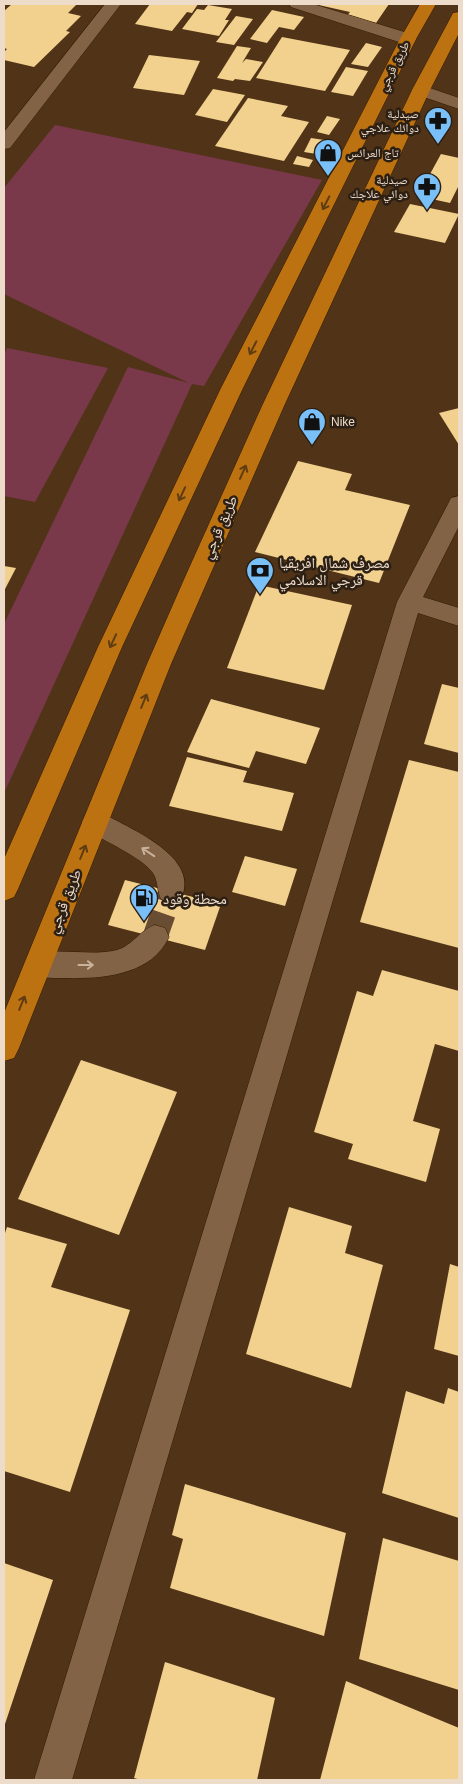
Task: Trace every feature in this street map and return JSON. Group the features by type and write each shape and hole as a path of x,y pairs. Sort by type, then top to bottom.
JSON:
{"highway":[{"name":"طريق قرجي","path":"4,889 110,646 232,388 408,39 428,4"},
{"name":"طريق قرجي","path":"4,1048 159,664 272,406 421,90 459,17"}],"street":[{"path":"4,144 114,4"},
{"path":"297,4 408,39"},
{"path":"421,90 459,104"},
{"path":"53,1780 409,602 459,504"},
{"path":"409,602 459,618"},
{"path":"95,822 153,855 167,869 171,891"},
{"path":"38,965 104,965 129,959 146,948 155,937"}],"shaded area":[{"path":"55,125 322,180 204,386 192,384 4,793 4,624 128,367 189,383 4,294 4,188"},
{"path":"7,348 108,368 35,502 4,496 4,354"}],"building":[{"path":"12,4 77,4 68,13 81,16 66,31 70,32 34,67 4,60 4,52 7,49 4,48 4,11"},
{"path":"150,4 198,4 192,13 187,12 172,31 135,24"},
{"path":"314,4 389,4 376,23 346,17 350,12"},
{"path":"208,5 232,9 225,20 229,20 219,36 182,29 197,9 204,10"},
{"path":"272,10 304,17 294,30 279,27 267,43 250,39"},
{"path":"236,16 253,19 234,45 216,42"},
{"path":"282,37 350,50 325,91 256,78"},
{"path":"366,43 382,47 368,67 351,64"},
{"path":"237,46 251,48 242,63 246,59 263,62 250,81 235,79 233,81 217,78"},
{"path":"149,55 200,61 184,95 133,88"},
{"path":"346,67 368,71 353,96 331,92"},
{"path":"213,89 245,95 227,122 195,115"},
{"path":"248,98 288,106 281,116 309,122 284,161 215,146"},
{"path":"327,116 340,119 329,135 317,132"},
{"path":"311,138 324,140 317,154 304,152"},
{"path":"441,154 459,158 459,185 450,203 418,196"},
{"path":"297,156 313,160 309,167 293,164"},
{"path":"410,204 459,214 445,243 394,232"},
{"path":"459,408 459,445 439,413"},
{"path":"298,461 352,474 345,490 410,505 379,583 255,552"},
{"path":"4,566 16,568 4,591"},
{"path":"259,585 352,605 324,690 227,668"},
{"path":"442,684 459,688 459,753 424,744"},
{"path":"211,699 320,728 306,764 256,751 249,768 187,752"},
{"path":"187,757 247,771 243,782 294,793 282,831 169,806"},
{"path":"409,760 459,772 459,948 360,922"},
{"path":"245,856 297,869 285,906 232,892"},
{"path":"125,880 221,904 205,950 108,925"},
{"path":"382,970 459,991 459,1051 435,1044 413,1121 440,1129 426,1182 348,1159 353,1144 314,1132 357,991 373,996"},
{"path":"81,1060 177,1092 119,1235 18,1199"},
{"path":"289,1207 352,1226 345,1253 383,1265 351,1388 246,1354"},
{"path":"7,1227 67,1244 51,1287 130,1310 70,1492 4,1471 4,1236"},
{"path":"450,1264 459,1267 459,1356 434,1349"},
{"path":"448,1388 459,1392 459,1518 382,1493 406,1391 444,1404"},
{"path":"185,1484 346,1533 324,1636 170,1588 183,1539 172,1535"},
{"path":"383,1538 459,1561 459,1690 359,1659"},
{"path":"4,1563 53,1580 4,1727"},
{"path":"165,1662 275,1698 257,1780 141,1780 134,1778"},
{"path":"346,1681 459,1728 459,1780 320,1780"}],"tunnel":[{"path":"155,937 171,891"}],"place":[{"name":"صيدلية دوائك علاجي","path":"438,145"},
{"name":"تاج العرائس","path":"328,177"},
{"name":"صيدلية دوائي علاجك","path":"427,211"},
{"name":"Nike","path":"312,446"},
{"name":"مصرف شمال افريقيا قرجي الاسلامي","path":"260,595"},
{"name":"محطة وقود","path":"144,922"}]}
